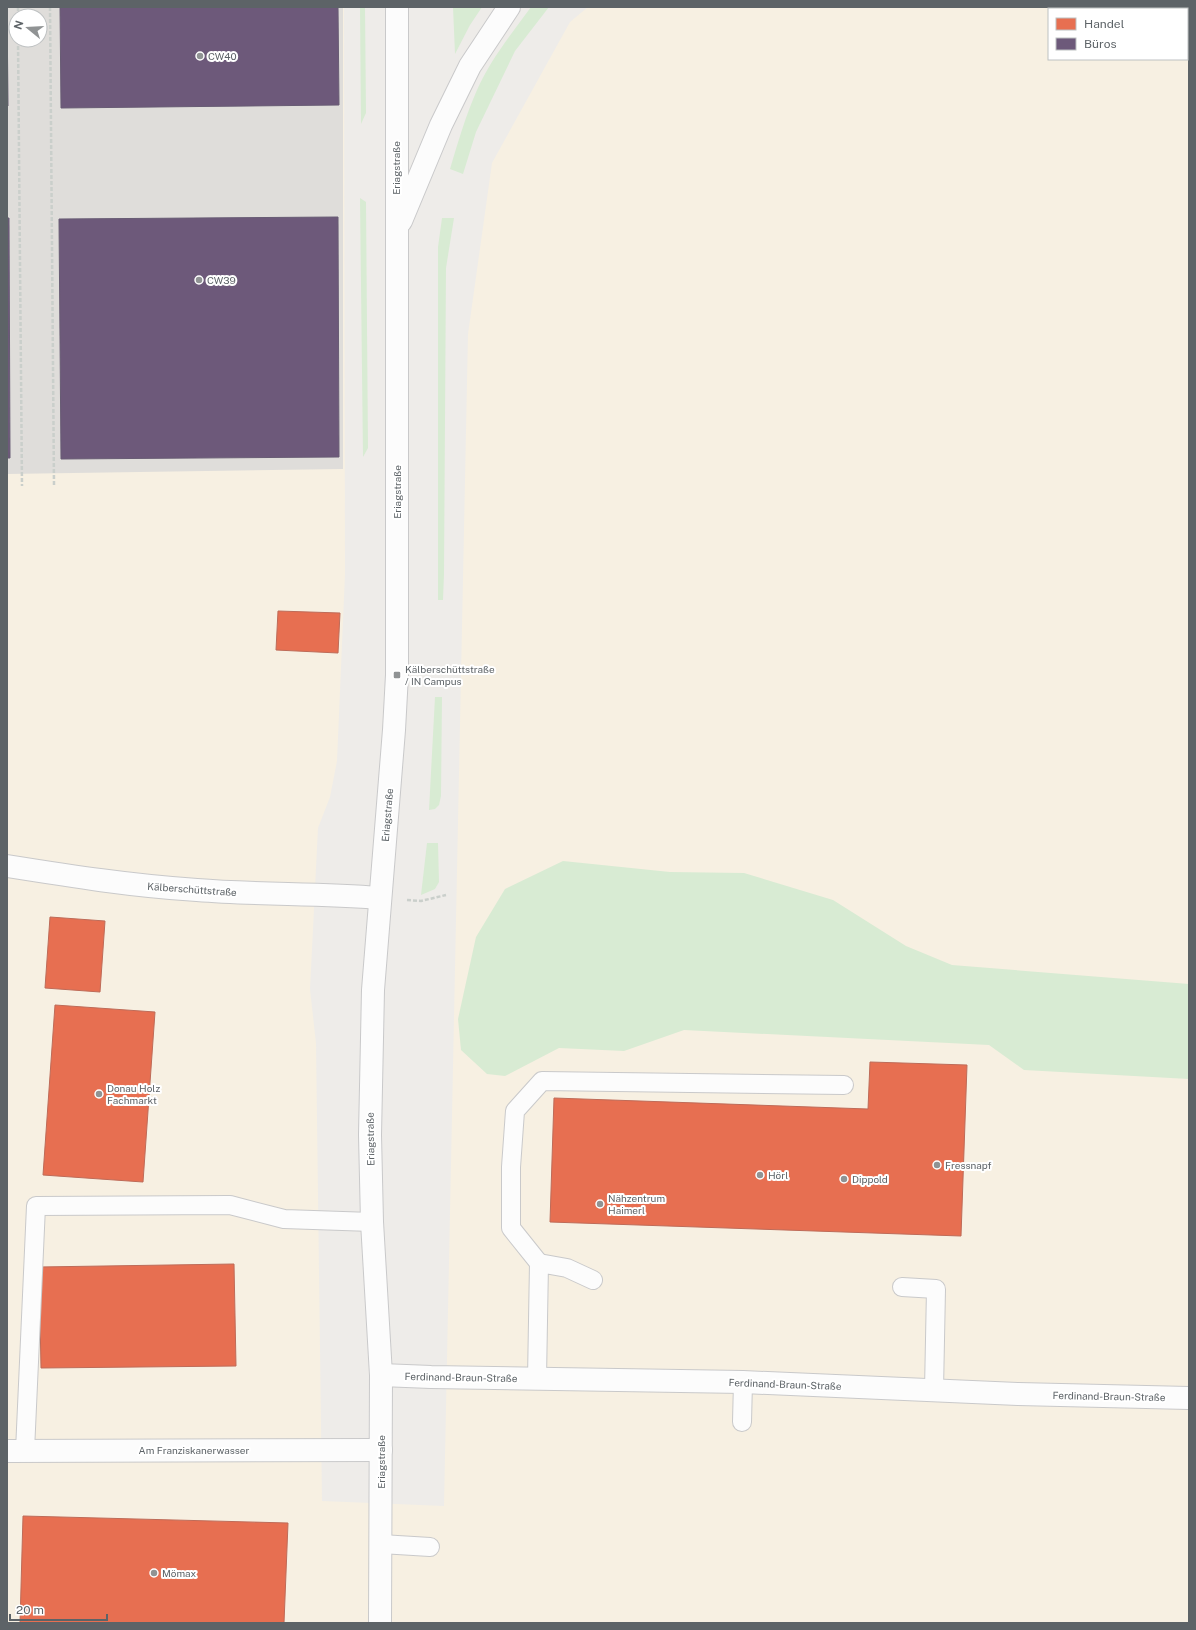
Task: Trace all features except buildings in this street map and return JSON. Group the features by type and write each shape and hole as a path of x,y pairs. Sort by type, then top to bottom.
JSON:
{"street":[{"name":"Eriagstraße","path":"380,1623 381,1375 372,1222 370,1135 372,990 394,730 397,675 397,7"},
{"path":"396,234 418,177 470,66 509,7"},
{"name":"Kälberschüttstraße","path":"7,866 104,882 198,890 324,894 379,898"},
{"name":"Ferdinand-Braun-Straße","path":"381,1375 743,1382 1189,1398"},
{"name":"Am Franziskanerwasser","path":"16,1451 381,1450"}],"lane":[{"path":"537,1379 539,1263 511,1228 510,1167 515,1111 542,1081 844,1085"},
{"path":"16,1451 36,1206 230,1205 284,1219 372,1222"},
{"path":"539,1263 567,1268 593,1280"},
{"path":"902,1287 936,1288 934,1390"},
{"path":"742,1422 743,1382"},
{"path":"381,1544 430,1546"}],"path":[{"path":"50,7 54,485"},
{"path":"18,48 22,486"},
{"path":"379,898 421,900 446,895"}],"shaded area":[{"path":"7,7 344,7 345,574 337,761 330,797 318,828 310,989 316,1043 322,1501 444,1506 468,334 492,163 570,22 588,7 1189,7 1189,1623 7,1623"},
{"path":"7,7 343,7 343,469 7,474"}],"green space":[{"path":"360,7 365,7 366,113 361,124"},
{"path":"453,7 482,7 470,25 455,54"},
{"path":"531,7 549,7 515,51 476,132 463,174 450,169 473,99 482,79 502,47"},
{"path":"360,198 366,202 368,448 363,457"},
{"path":"442,218 454,218 446,268 444,574 443,600 438,600 438,247"},
{"path":"435,697 442,697 441,796 439,805 435,809 429,810"},
{"path":"427,843 438,843 439,882 435,889 421,895"},
{"path":"563,861 670,872 744,873 833,900 906,946 952,965 1189,984 1189,1079 1024,1070 989,1045 684,1030 624,1051 559,1048 505,1076 487,1074 461,1050 458,1019 476,937 505,889"}],"place":[{"name":"CW40","path":"200,56"},
{"name":"CW39","path":"199,280"},
{"name":"Kälberschüttstraße / IN Campus","path":"397,675"},
{"name":"Donau Holz Fachmarkt","path":"99,1094"},
{"name":"Fressnapf","path":"937,1165"},
{"name":"Hörl","path":"760,1175"},
{"name":"Dippold","path":"844,1179"},
{"name":"Nähzentrum Haimerl","path":"600,1204"},
{"name":"Mömax","path":"154,1573"}]}
